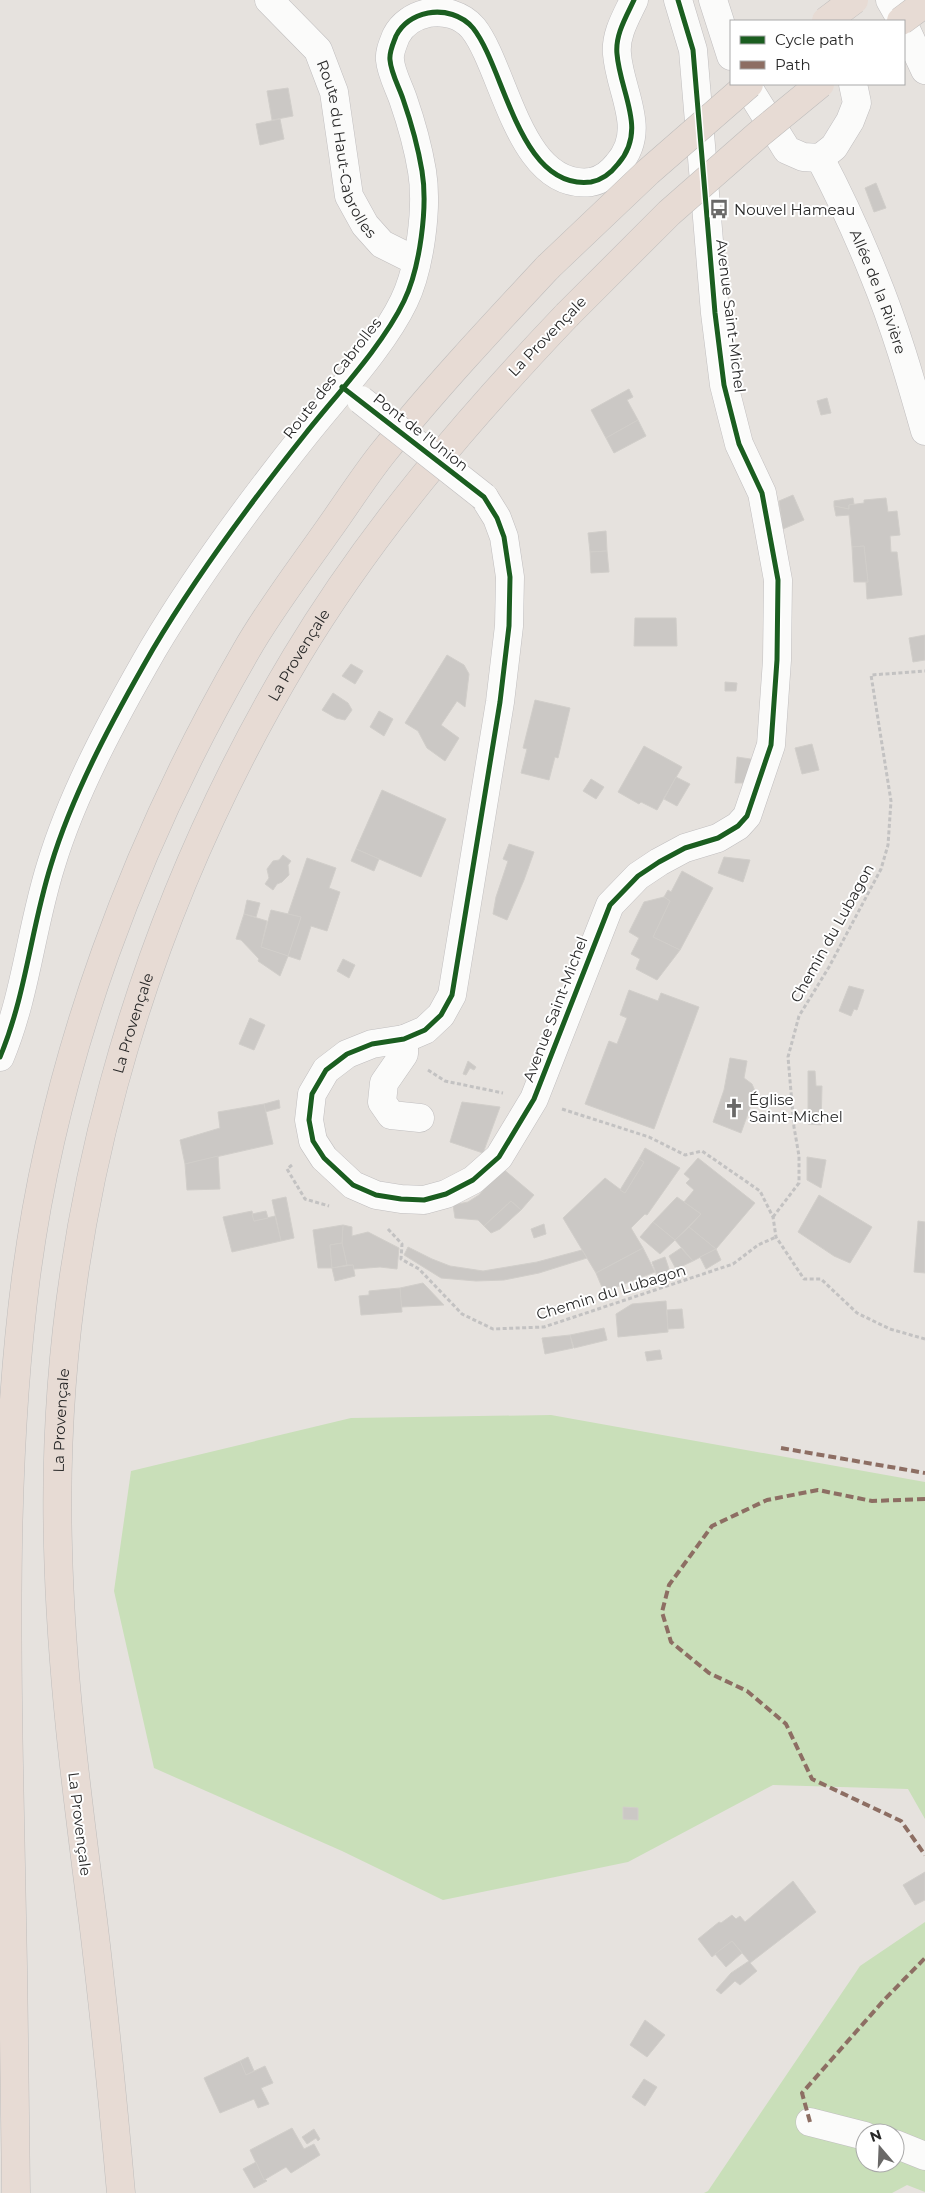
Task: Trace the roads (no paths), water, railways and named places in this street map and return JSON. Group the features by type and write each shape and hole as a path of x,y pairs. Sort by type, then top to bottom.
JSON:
{"highway":[{"path":"827,20 854,0"},
{"path":"902,20 925,3"},
{"path":"16,2193 8,1685 8,1501 18,1355 26,1273 46,1168 66,1078 108,943 138,868 172,792 248,647 380,457 462,359 548,266 648,172 746,85"},
{"name":"La Provençale","path":"121,2193 104,2014 70,1732 64,1669 58,1542 60,1417 66,1349 83,1222 94,1158 128,1030 172,908 233,771 298,654 335,597 410,495 506,380 567,315 669,213 759,134 819,85"}],"street":[{"name":"Route du Haut-Cabrolles","path":"269,0 318,50 334,92 349,196 365,225 382,244 416,261"},
{"name":"Route des Cabrolles","path":"0,1056 15,1015 50,866 67,821 108,732 154,648 222,543 261,489 352,394 382,337 405,299 416,261 424,221 422,173 405,102 390,62 391,48 399,30 411,19 427,13 442,12 458,16 472,26 486,51 511,113 539,160 553,172 567,180 592,182 608,175 621,161 631,143 632,124 616,52 621,28 634,0"},
{"name":"Avenue Saint-Michel","path":"484,497 497,518 504,537 510,577 509,626 500,702 452,994 441,1015 404,1047 372,1044 348,1054 326,1070 312,1094 309,1120 313,1141 324,1158 353,1185 376,1194 401,1199 424,1200 446,1194 473,1180 499,1157 534,1099 610,905 638,876 659,862 685,848 718,838 738,826 747,816 771,744 777,660 778,580 762,493 739,444 724,385 715,313 693,50 678,0"},
{"path":"713,0 730,53"},
{"path":"835,0 839,20"},
{"path":"890,0 900,20"},
{"path":"905,27 925,70"},
{"path":"748,85 787,150 803,157 820,158 834,147 850,121 857,103 852,85"},
{"name":"Allée de la Rivière","path":"820,158 848,212 875,276 904,358 925,431"},
{"name":"Pont de l'Union","path":"352,394 484,497"},
{"path":"404,1047 384,1083 382,1102 391,1114 420,1118"},
{"path":"810,2122 855,2133"},
{"path":"905,2148 925,2156"}],"place":[{"name":"Nouvel Hameau","path":"719,209"},
{"name":"Église Saint-Michel","path":"734,1108"}]}
